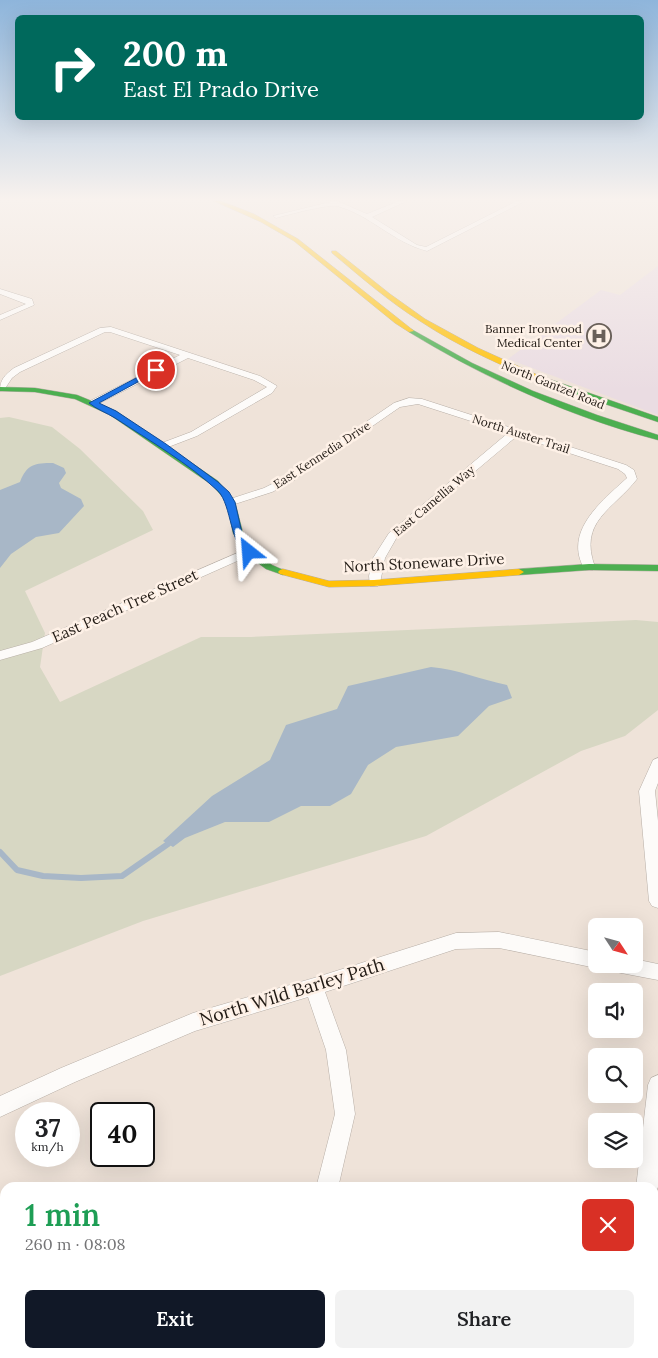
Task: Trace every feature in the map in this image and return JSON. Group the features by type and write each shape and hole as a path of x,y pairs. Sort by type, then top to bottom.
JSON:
{"main road":[{"name":"North Gantzel Road","path":"327,264 395,321 452,355 509,383 570,409 658,438"},
{"name":"North Gantzel Road","path":"350,264 402,306 463,342 556,385 658,420"},
{"name":"North Stoneware Drive","path":"1,389 63,394 93,403 113,413 215,483 231,502 238,533 249,552 269,567 296,577 329,584 374,584 589,568 658,568"}],"street":[{"path":"0,291 30,301 30,305 0,318"},
{"path":"1,389 9,376 17,370 103,330 119,331 257,378 272,386 268,391 210,426 163,446"},
{"path":"93,403 188,354"},
{"name":"North Auster Trail","path":"409,401 419,401 516,432 622,467 630,472 632,479 592,520 585,531 582,545 583,556 589,568"},
{"name":"East Kennedia Drive","path":"231,502 268,490 286,481 397,405 409,401"},
{"name":"East Camellia Way","path":"374,584 375,567 382,548 393,535 516,432"},
{"name":"East Peach Tree Street","path":"0,656 37,645 249,552"},
{"path":"658,764 647,791 658,901"},
{"name":"North Wild Barley Path","path":"0,1107 68,1075 193,1022 314,987 456,941 500,940 588,958"},
{"path":"643,969 658,972"},
{"path":"314,987 336,1050 345,1114 328,1182"},
{"path":"648,1182 658,1085"}],"shaded area":[{"name":"Banner Ironwood Medical Center","path":"658,266 658,415 508,359 601,290 620,295"}],"green space":[{"path":"9,417 52,427 80,449 143,511 153,530 25,591 45,633 40,667 60,702 201,637 251,637 636,620 658,622 658,710 625,736 581,751 426,836 143,921 0,976 0,418"}],"water":[{"path":"41,463 53,463 64,468 66,473 59,483 61,488 81,499 84,506 59,533 36,537 11,554 0,568 0,490 20,482 26,471 32,466"},
{"path":"431,667 451,670 507,685 512,698 489,706 458,736 396,747 368,765 351,794 330,806 301,806 269,822 225,822 185,838 173,847 163,841 212,796 270,760 286,725 337,709 348,686"}],"waterway":[{"path":"0,852 17,870 43,876 81,878 122,876 168,844"}],"traffic: fast":[{"path":"411,331 470,365 531,393 594,417 658,438"},
{"path":"549,382 658,420"},
{"path":"0,389 35,390 77,397 113,413 215,483 231,502 238,533 249,552 269,567 283,572"},
{"path":"519,572 589,567 658,568"}],"traffic: slow":[{"path":"328,264 384,312 411,331"},
{"path":"349,264 379,289 440,331 494,358 549,382"},
{"path":"283,572 329,584 374,583 519,572"}],"place":[{"name":"Banner Ironwood Medical Center","path":"599,336"}],"route":[{"path":"156,370 93,403 113,413 215,483 231,502 238,533 249,552"}]}
